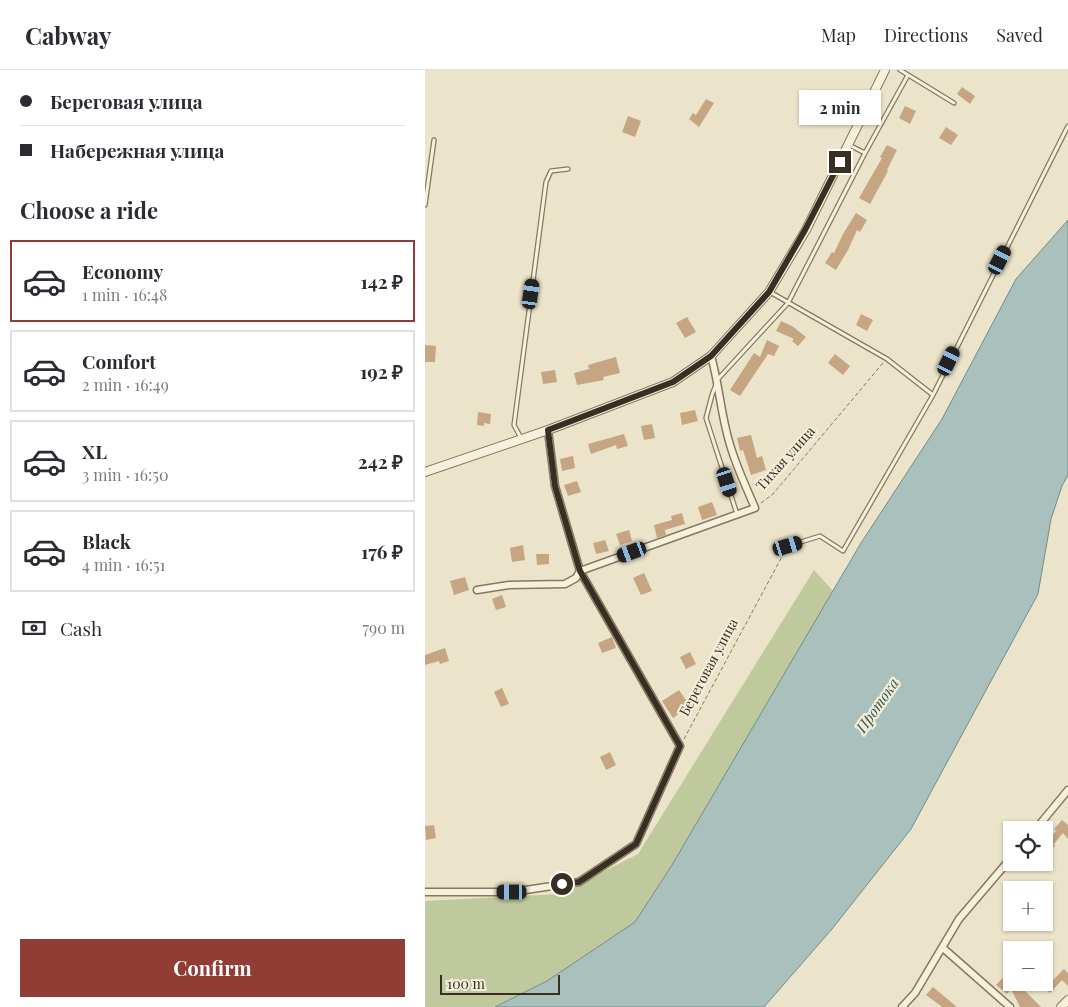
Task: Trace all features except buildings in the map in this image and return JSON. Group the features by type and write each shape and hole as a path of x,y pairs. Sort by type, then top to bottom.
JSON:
{"street":[{"path":"425,472 548,430 673,382 711,356 769,292 805,230 885,70"},
{"path":"711,356 718,379 720,403 731,450 755,508"},
{"path":"425,892 512,892 579,882 636,844 680,746 580,571 555,486 548,430"},
{"name":"Тихая улица","path":"477,590 509,585 565,584 576,578 580,571 755,508"},
{"path":"1043,821 1067,795"},
{"path":"902,1007 915,992 959,919 1003,867"},
{"path":"943,948 1009,1007"},
{"path":"1061,1007 1068,1000"}],"lane":[{"path":"900,70 954,103"},
{"path":"737,514 706,418 711,394 718,379 788,303 865,153 908,75"},
{"path":"788,546 819,536 843,551 933,394 1068,126"},
{"path":"425,205 434,140"},
{"path":"848,145 865,153"},
{"path":"521,439 514,425 546,182 551,170 568,169"},
{"path":"769,292 887,358 933,394"}],"path":[{"name":"Тихая улица","path":"755,508 773,494 887,358"},
{"name":"Береговая улица","path":"680,746 788,546"}],"green space":[{"path":"814,570 833,591 672,865 635,922 547,981 495,1007 425,1007 425,901 559,894 638,854"}],"water":[{"name":"Протока","path":"1068,220 1068,475 1062,486 1051,519 1038,594 911,829 832,929 764,1007 495,1007 547,981 635,922 672,865 861,543 942,419 1016,279"}],"route":[{"path":"562,884 579,882 636,844 680,746 580,571 555,486 548,430 673,382 711,356 769,292 805,230 840,162"}]}
